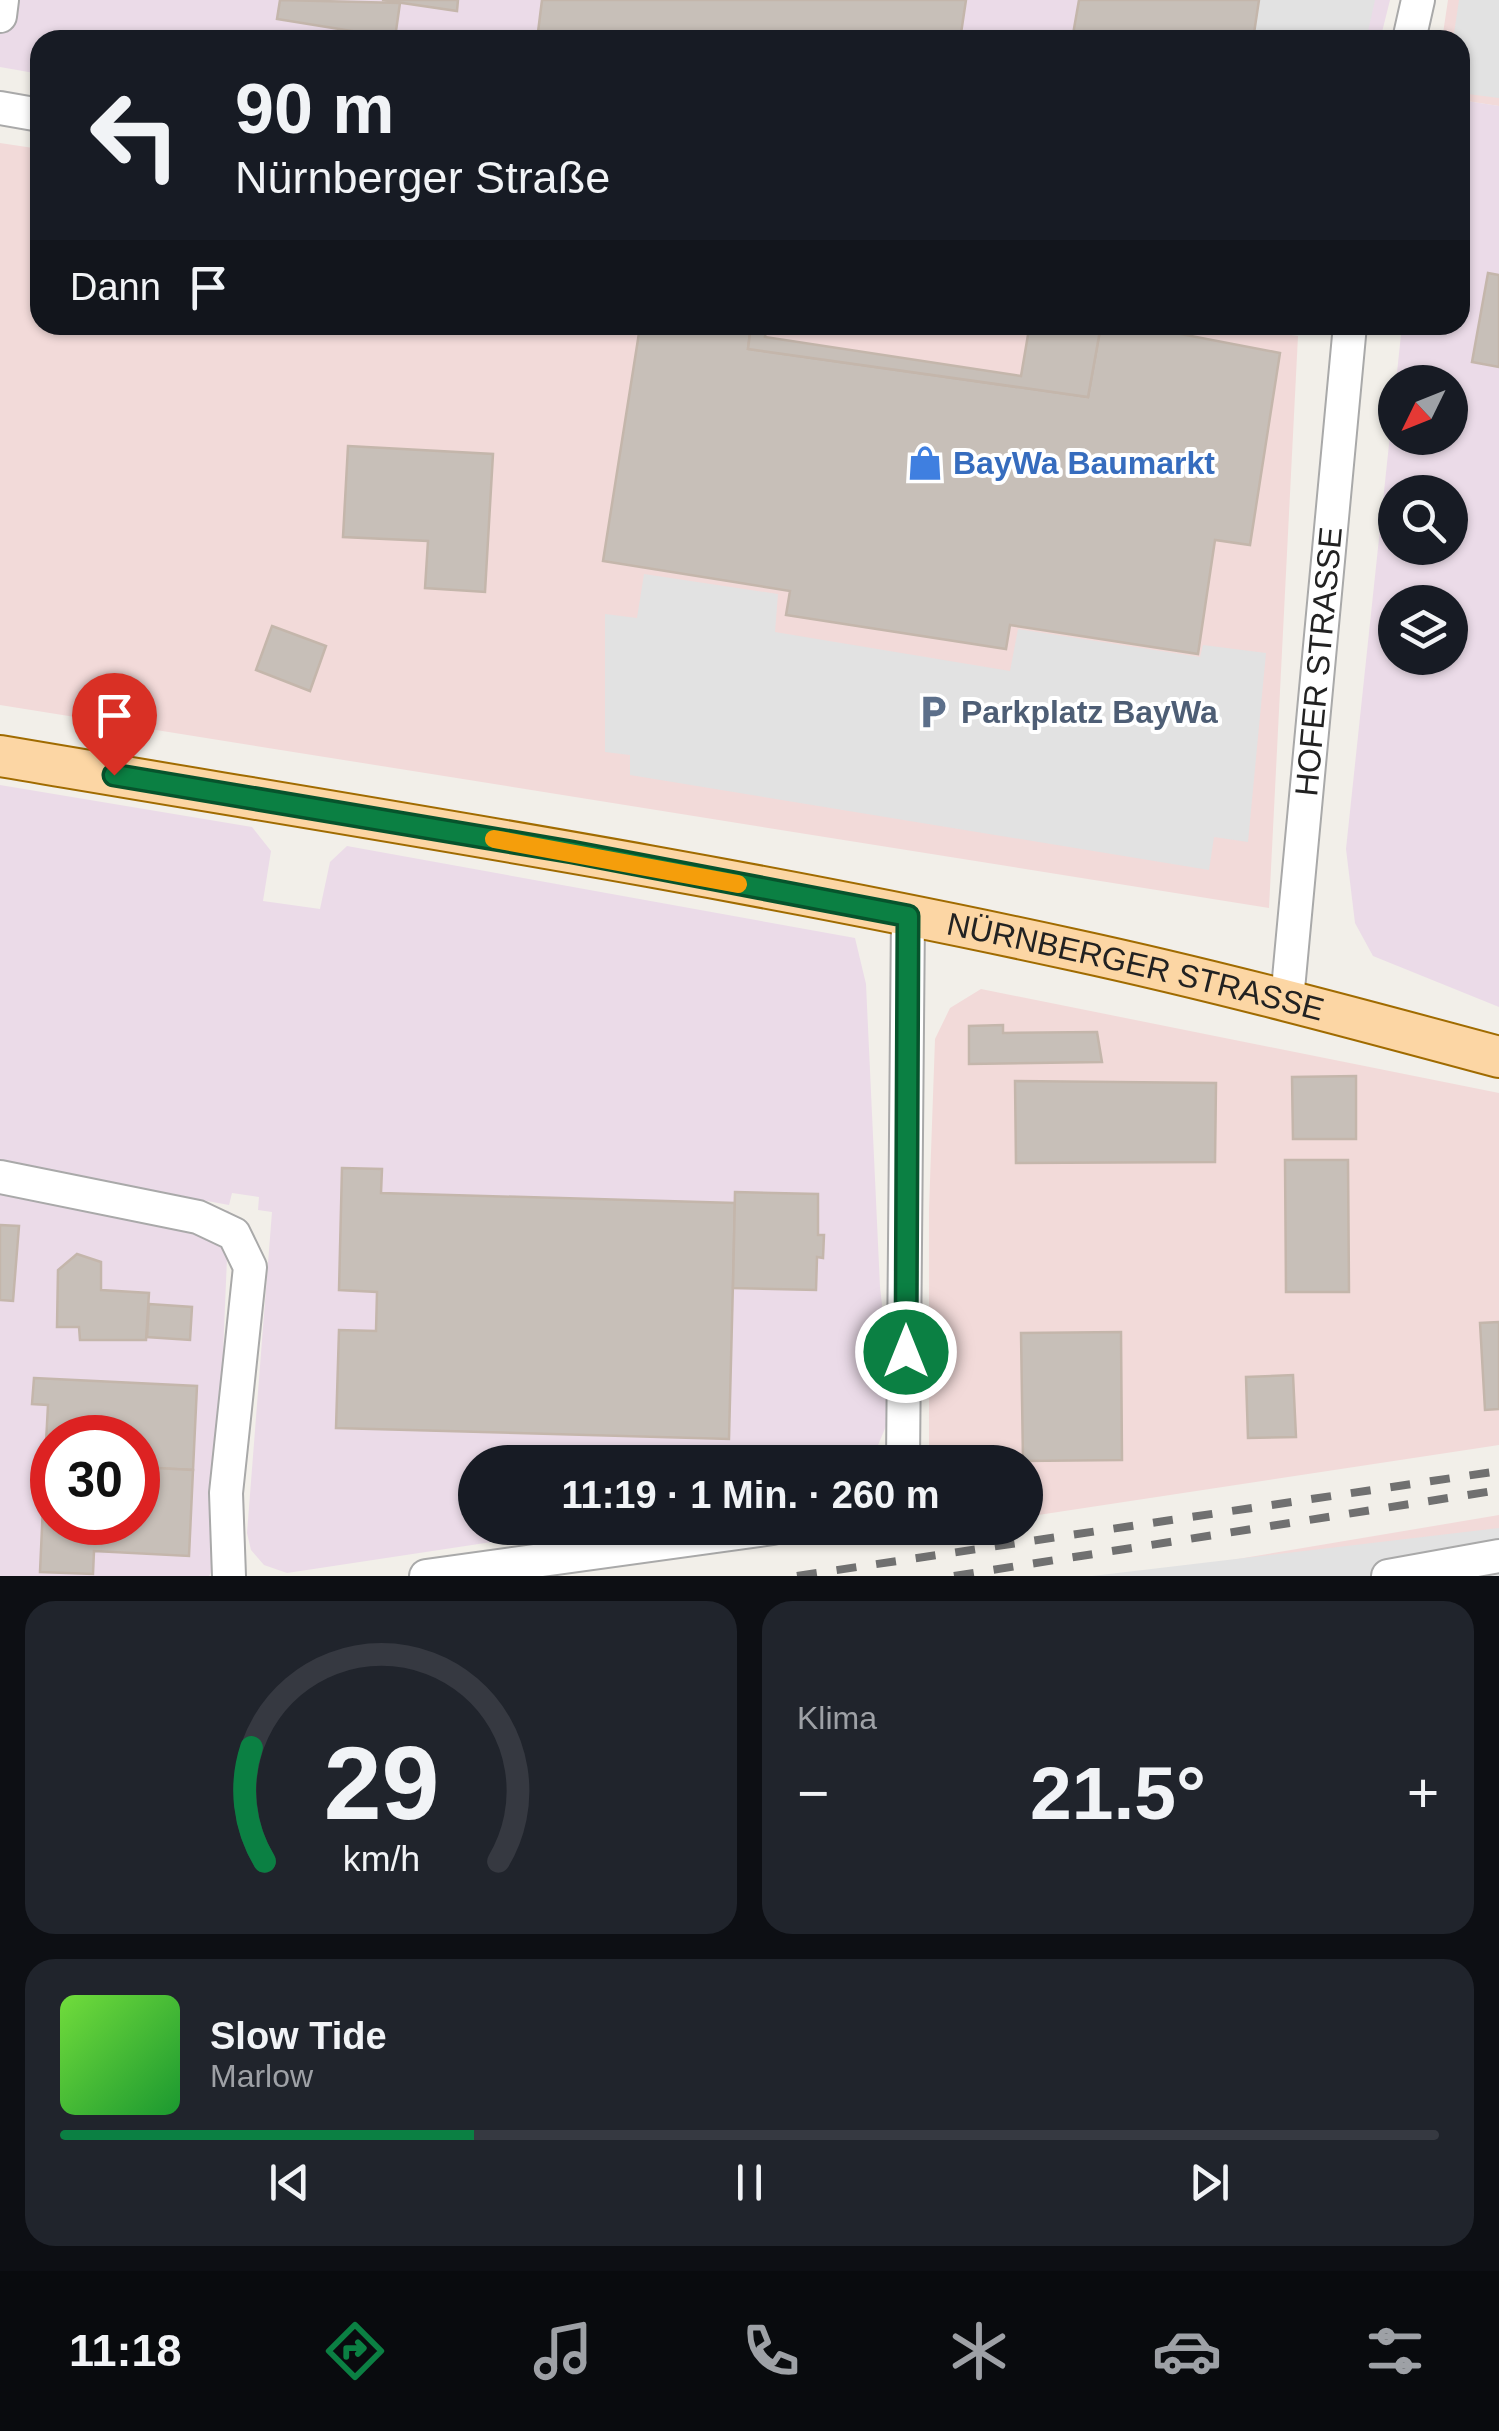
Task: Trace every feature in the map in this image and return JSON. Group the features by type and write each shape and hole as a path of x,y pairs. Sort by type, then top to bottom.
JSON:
{"main road":[{"name":"NÜRNBERGER STRASSE","path":"0,756 572,852 908,916 1287,1000 1499,1057"}],"street":[{"path":"0,16 2,0"},
{"path":"1411,30 1418,0"},
{"path":"0,108 30,113"},
{"name":"HOFER STRASSE","path":"1287,1000 1347,335"},
{"path":"903,1445 908,916"},
{"path":"0,1177 198,1217 234,1234 250,1268 226,1492 229,1576"},
{"path":"426,1576 650,1545"},
{"path":"1388,1576 1499,1556"}],"shaded area":[{"path":"0,0 1390,0 1382,30 30,30 30,72 0,67"},
{"path":"1259,0 1375,0 1368,30 1254,30"},
{"path":"1448,0 1499,0 1499,106 1470,102 1470,30 1444,30"},
{"path":"1459,0 1499,0 1499,98 1470,94 1470,30 1454,30"},
{"path":"1470,102 1499,106 1499,1007 1373,956 1355,923 1346,849 1378,548 1378,565 1468,565 1468,475 1386,475 1388,455 1468,455 1468,365 1398,365 1401,335 1470,335"},
{"path":"0,143 30,148 30,335 1298,336 1269,908 0,705"},
{"name":"Parkplatz BayWa","path":"644,574 778,594 775,632 1010,671 1018,629 1200,657 1203,645 1266,653 1248,842 1214,837 1209,870 630,775 630,755 605,752 605,614 637,618"},
{"path":"0,785 252,827 271,851 263,901 320,909 330,862 347,846 855,938 866,984 880,1287 887,1348 886,1426 878,1445 458,1445 458,1545 472,1545 287,1573 264,1565 251,1550 247,1533 272,1212 258,1210 259,1197 232,1193 229,1205 0,1163"},
{"path":"981,989 1499,1093 1499,1445 1043,1514 1043,1445 929,1445 929,1209 935,1039 950,1008"},
{"path":"0,1167 229,1211 214,1567 209,1576 0,1576"},
{"path":"1499,1515 1499,1576 1137,1576"},
{"path":"1499,1528 1499,1576 1092,1576"}],"building":[{"path":"280,0 400,3 396,30 345,30 277,19"},
{"path":"382,0 458,0 457,11"},
{"path":"542,0 966,0 962,30 538,30"},
{"path":"1079,0 1259,0 1254,30 1074,30"},
{"path":"1488,273 1499,275 1499,367 1472,362"},
{"path":"639,335 750,335 748,349 1088,397 1099,335 1186,335 1280,353 1250,545 1215,540 1198,654 1010,625 1006,649 786,615 790,591 603,561"},
{"path":"750,335 765,335 1021,376 1028,335 1099,335 1088,397 748,349"},
{"path":"348,446 493,454 485,592 425,588 428,541 343,537"},
{"path":"272,626 326,646 310,691 256,670"},
{"path":"1003,1025 1003,1033 1097,1032 1102,1062 969,1064 969,1026"},
{"path":"1356,1076 1356,1139 1293,1139 1292,1077"},
{"path":"1015,1081 1216,1083 1215,1162 1016,1163"},
{"path":"1285,1160 1348,1160 1349,1292 1286,1292"},
{"path":"342,1168 382,1169 381,1193 735,1203 729,1439 336,1428 339,1330 376,1331 377,1292 339,1290"},
{"path":"735,1192 818,1194 818,1235 824,1235 823,1258 817,1257 816,1290 733,1288"},
{"path":"0,1225 19,1226 13,1301 0,1300"},
{"path":"77,1254 101,1262 101,1290 149,1293 146,1340 80,1340 79,1327 57,1327 58,1270"},
{"path":"149,1304 192,1307 190,1340 147,1337"},
{"path":"1499,1322 1499,1409 1485,1410 1480,1323"},
{"path":"1121,1332 1122,1460 1043,1461 1043,1445 1023,1445 1021,1333"},
{"path":"1293,1375 1296,1437 1248,1438 1246,1377"},
{"path":"34,1378 197,1386 193,1470 160,1468 160,1415 47,1415 48,1405 32,1404"},
{"path":"160,1468 193,1470 189,1556 94,1551 93,1574 40,1572 41,1545 160,1545"}],"railway":[{"path":"797,1576 1499,1471"},
{"path":"954,1576 1499,1490"}],"slow traffic":[{"path":"494,839 738,884"}],"place":[{"name":"BayWa Baumarkt","path":"925,463"},
{"name":"Parkplatz BayWa","path":"933,712"}],"route":[{"path":"114,775 572,852 908,916 906,1352"}]}
